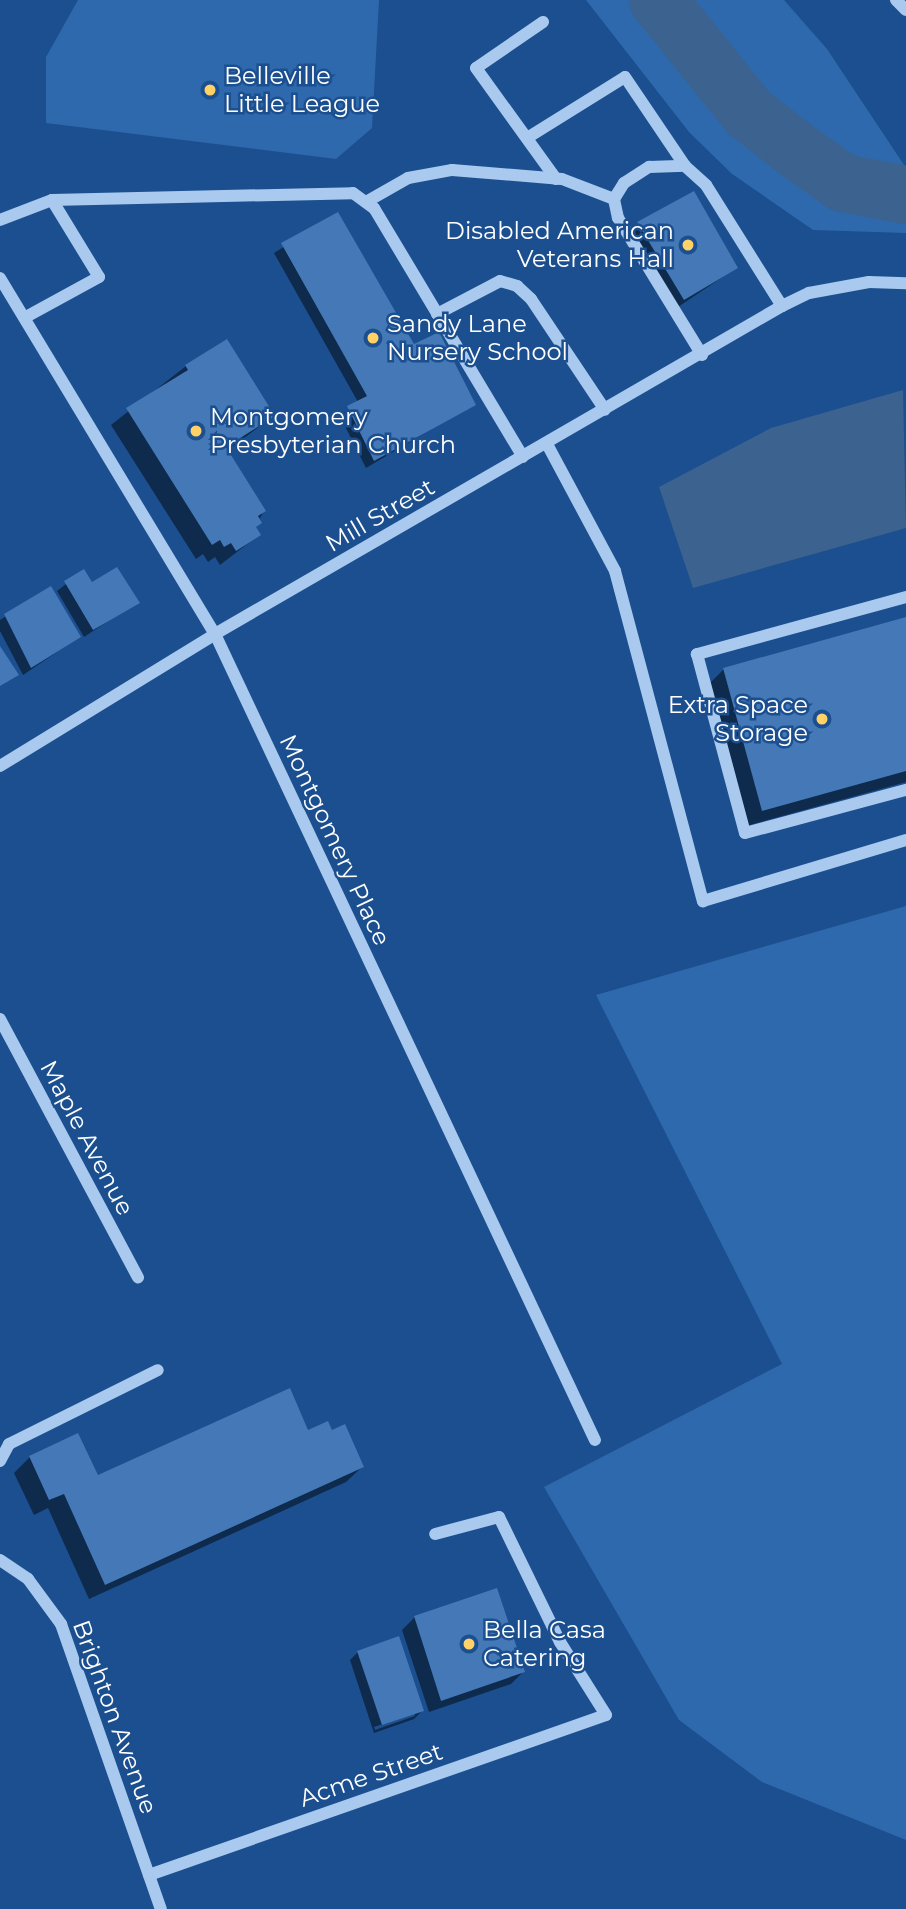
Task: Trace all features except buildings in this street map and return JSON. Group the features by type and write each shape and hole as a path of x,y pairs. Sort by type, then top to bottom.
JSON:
{"street":[{"path":"896,0 906,10"},
{"path":"542,22 476,68 556,178"},
{"path":"527,138 625,77 685,166 706,186 782,306"},
{"path":"685,166 649,167 624,183 614,199 618,218 702,355"},
{"path":"366,202 408,178 452,170 556,178 614,199"},
{"path":"0,220 52,200 353,193 374,208 523,457"},
{"path":"24,318 99,277 52,200"},
{"name":"Montgomery Place","path":"0,278 215,634 595,1440"},
{"path":"437,314 500,281 517,285 531,299 605,410"},
{"name":"Mill Street","path":"0,766 215,634 702,355 782,306 809,293 869,282 906,283"},
{"path":"547,443 615,571 703,901 906,841"},
{"path":"906,597 696,654 745,833 906,790"},
{"name":"Maple Avenue","path":"0,1019 138,1278"},
{"path":"0,1461 9,1444 158,1370"},
{"name":"Acme Street","path":"149,1875 606,1715 560,1642 499,1517 435,1534"},
{"name":"Brighton Avenue","path":"0,1560 28,1579 61,1624 161,1909"}],"shaded area":[{"name":"Belleville Little League","path":"78,0 379,0 372,128 336,159 46,123 46,57"},
{"path":"586,0 784,0 827,49 906,168 906,233 813,230 732,174 689,132"},
{"path":"903,390 906,528 693,588 659,487 771,428"},
{"path":"906,906 906,1840 762,1782 679,1720 544,1487 782,1364 596,995"}],"waterway":[{"path":"658,0 749,113 843,183 906,195"}],"place":[{"name":"Belleville Little League","path":"210,90"},
{"name":"Disabled American Veterans Hall","path":"688,245"},
{"name":"Sandy Lane Nursery School","path":"373,338"},
{"name":"Montgomery Presbyterian Church","path":"196,431"},
{"name":"Extra Space Storage","path":"822,719"},
{"name":"Bella Casa Catering","path":"469,1644"}]}
